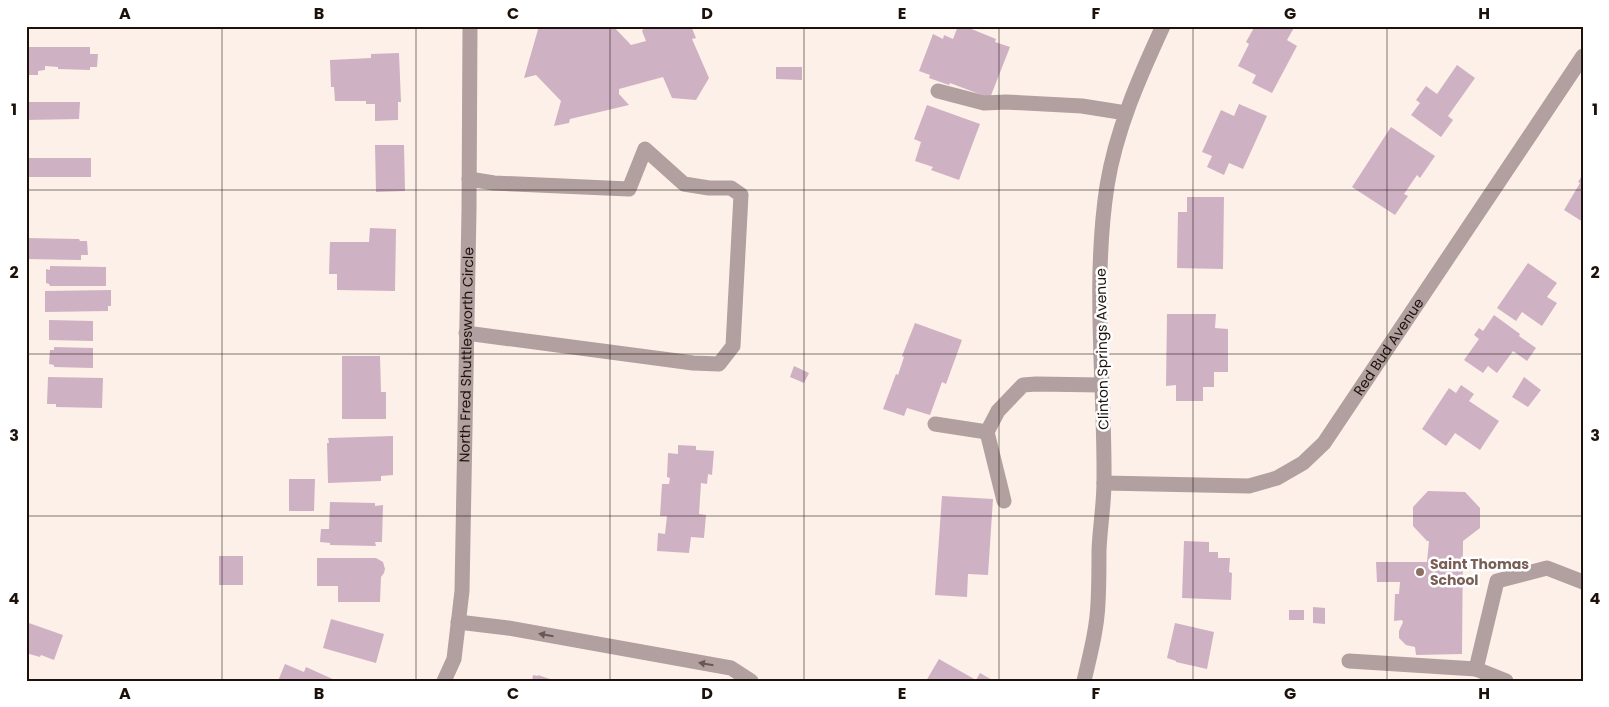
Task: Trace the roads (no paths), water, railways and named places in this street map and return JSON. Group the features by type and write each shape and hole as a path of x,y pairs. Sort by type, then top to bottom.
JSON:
{"street":[{"name":"North Fred Shuttlesworth Circle","path":"444,681 454,659 462,591 470,26"},
{"name":"Clinton Springs Avenue","path":"1084,681 1092,648 1098,604 1104,483 1101,240 1108,185 1120,132 1138,80 1164,26"},
{"name":"Red Bud Avenue","path":"1104,483 1249,486 1277,478 1303,463 1324,443 1583,56"},
{"path":"938,91 984,103 1006,102 1082,106 1126,112"},
{"path":"466,333 693,363 719,364 733,346 741,195 731,188 709,188 684,184 645,149 629,189 494,183 469,179"},
{"path":"1004,500 987,432 998,411 1022,386 1036,384 1102,385"},
{"path":"936,424 987,432"},
{"path":"1476,669 1497,581 1547,568 1583,582"},
{"path":"458,622 508,628 731,668 751,681"},
{"path":"1349,661 1476,669 1506,681"}],"place":[{"name":"Saint Thomas School","path":"1420,572"}]}
